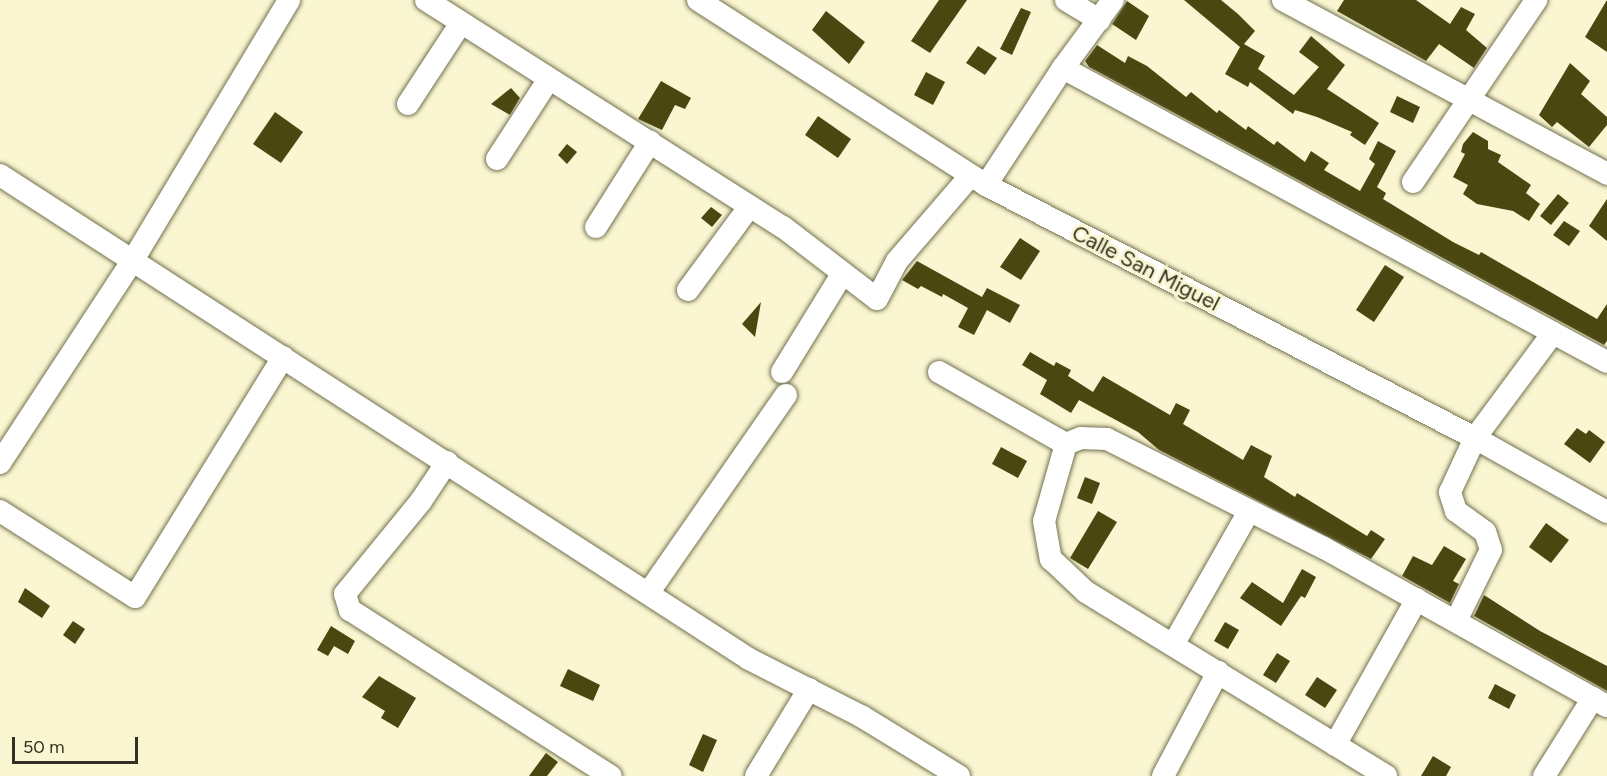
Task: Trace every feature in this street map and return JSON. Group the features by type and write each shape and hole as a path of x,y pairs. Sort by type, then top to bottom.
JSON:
{"street":[{"path":"0,463 133,260 289,0"},
{"path":"426,0 750,206 878,299 897,261 978,180 1113,0"},
{"path":"1066,0 1099,20"},
{"path":"1283,0 1607,174"},
{"path":"1413,182 1536,0"},
{"name":"Calle San Miguel","path":"704,2 978,180 1474,438 1607,512"},
{"path":"408,104 461,23"},
{"path":"1063,68 1607,362"},
{"path":"497,159 549,79"},
{"path":"596,227 650,142"},
{"path":"0,175 749,658 809,689 959,776"},
{"path":"688,290 750,206"},
{"path":"782,372 843,273"},
{"path":"1456,621 1491,550 1485,532 1456,511 1450,492 1474,438 1553,333"},
{"path":"0,511 135,597 284,357"},
{"path":"939,372 1066,444"},
{"path":"649,592 786,395"},
{"path":"1066,444 1081,438 1107,439 1417,600 1600,702 1544,776"},
{"path":"1066,444 1044,521 1051,559 1086,592 1386,776"},
{"path":"447,462 421,501 345,594 350,610 611,776"},
{"path":"1173,645 1249,511"},
{"path":"1335,744 1417,600"},
{"path":"1163,776 1218,672"},
{"path":"756,776 809,689"}],"building":[{"path":"939,0 967,0 930,53 911,41"},
{"path":"1184,0 1221,0 1238,14 1255,31 1244,44 1265,56 1258,69 1294,95 1319,67 1299,52 1311,36 1345,65 1327,89 1379,123 1365,145 1350,135 1352,132 1295,110 1293,114 1250,82 1248,87 1225,74 1240,47"},
{"path":"1344,0 1416,0 1450,24 1461,7 1475,14 1466,30 1487,48 1474,68 1439,44 1426,61 1337,11"},
{"path":"1607,0 1607,52 1585,37"},
{"path":"1127,1 1149,16 1136,40 1112,24"},
{"path":"1021,8 1031,12 1012,55 1000,49"},
{"path":"826,11 865,42 849,64 812,30"},
{"path":"1097,45 1125,63 1128,56 1147,66 1186,97 1191,92 1217,113 1219,110 1246,130 1248,126 1274,145 1277,141 1305,162 1311,151 1329,163 1324,170 1360,191 1375,164 1369,159 1378,141 1396,151 1377,187 1386,193 1383,199 1453,242 1479,255 1481,252 1597,319 1607,304 1607,341 1604,345 1089,67 1085,61"},
{"path":"978,46 997,58 985,75 966,63"},
{"path":"1570,63 1590,81 1581,94 1607,117 1607,125 1589,147 1557,122 1552,127 1539,115"},
{"path":"926,72 945,82 933,105 914,95"},
{"path":"661,81 691,98 685,109 675,105 662,130 638,119"},
{"path":"511,88 520,98 510,115 491,104"},
{"path":"1397,96 1420,107 1413,123 1390,112"},
{"path":"275,112 303,132 281,163 253,144"},
{"path":"818,116 851,139 838,158 805,135"},
{"path":"1473,132 1488,141 1488,149 1501,155 1498,162 1531,185 1526,193 1540,204 1529,221 1513,211 1477,204 1463,194 1468,185 1453,177 1465,154 1461,152 1463,144"},
{"path":"567,144 577,152 567,164 558,155"},
{"path":"1558,194 1569,203 1551,225 1540,216"},
{"path":"1607,199 1607,241 1589,226"},
{"path":"711,207 722,215 712,227 701,218"},
{"path":"1564,221 1580,231 1569,246 1553,235"},
{"path":"1020,238 1040,251 1021,280 1000,267"},
{"path":"917,261 982,297 987,288 1020,305 1010,323 987,310 974,335 958,327 968,308 943,294 942,297 921,286 918,289 902,280"},
{"path":"1385,265 1404,277 1374,322 1356,310"},
{"path":"761,302 755,337 742,324"},
{"path":"1030,352 1054,366 1056,362 1071,370 1068,376 1093,392 1103,376 1170,415 1176,403 1190,410 1183,424 1243,460 1251,445 1272,456 1264,477 1295,497 1297,493 1367,536 1371,530 1385,539 1371,559 1159,450 1138,432 1079,400 1071,413 1040,394 1047,380 1022,365"},
{"path":"1577,428 1586,434 1589,430 1605,442 1590,463 1564,444"},
{"path":"1001,447 1027,461 1018,478 992,464"},
{"path":"1085,477 1100,483 1092,504 1077,498"},
{"path":"1098,511 1117,522 1088,569 1070,558"},
{"path":"1546,523 1569,540 1551,563 1529,547"},
{"path":"1444,546 1466,559 1453,581 1459,584 1450,603 1402,576 1413,556 1432,565"},
{"path":"1302,569 1316,577 1305,598 1301,596 1281,626 1240,598 1252,582 1283,603"},
{"path":"25,588 50,606 42,618 18,602"},
{"path":"1484,595 1540,631 1607,666 1607,691 1474,616"},
{"path":"73,621 85,629 75,644 63,635"},
{"path":"1225,622 1239,630 1228,649 1214,641"},
{"path":"331,626 355,641 348,654 334,646 328,656 317,650"},
{"path":"1277,653 1290,661 1276,683 1263,675"},
{"path":"568,669 600,685 593,701 560,686"},
{"path":"379,676 416,698 398,728 381,718 385,711 362,697"},
{"path":"1317,677 1337,690 1325,708 1305,695"},
{"path":"1495,684 1516,695 1509,709 1488,698"},
{"path":"703,734 717,740 703,772 689,765"},
{"path":"546,753 558,762 547,776 529,776"},
{"path":"1433,756 1451,767 1446,776 1421,776"}]}
